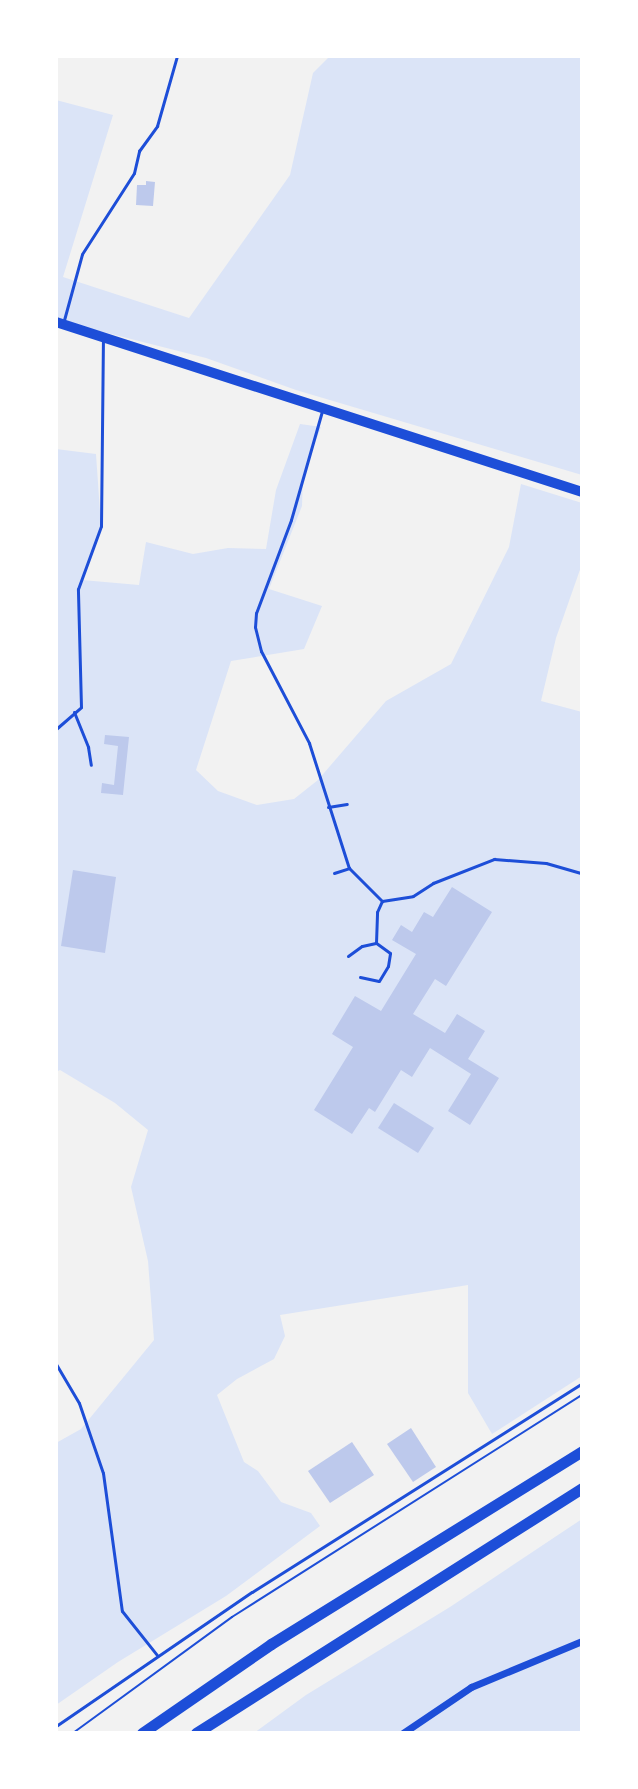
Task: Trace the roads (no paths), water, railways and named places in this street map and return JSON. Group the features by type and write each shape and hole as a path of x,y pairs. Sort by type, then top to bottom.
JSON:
{"highway":[{"path":"142,1733 271,1644 582,1451"},
{"path":"196,1733 582,1488"}],"main road":[{"path":"60,323 582,492"}],"street":[{"path":"403,1733 471,1687 582,1641"}],"lane":[{"path":"60,323 82,254 134,173 139,151 157,126 177,56"},
{"path":"56,729 81,707 78,589 101,526 103,337"},
{"path":"323,407 291,520 256,613 255,627 261,651 309,743 349,868 382,901"},
{"path":"74,712 88,747 91,765"},
{"path":"328,807 347,804"},
{"path":"382,901 413,896 445,878 494,859 546,863 582,873"},
{"path":"334,873 349,868"},
{"path":"376,943 377,912 382,901"},
{"path":"348,956 362,946 376,943 390,953 388,966 379,981 360,977"},
{"path":"56,1364 79,1403 103,1473 122,1611 157,1655"},
{"path":"56,1726 157,1655 582,1383"}]}
